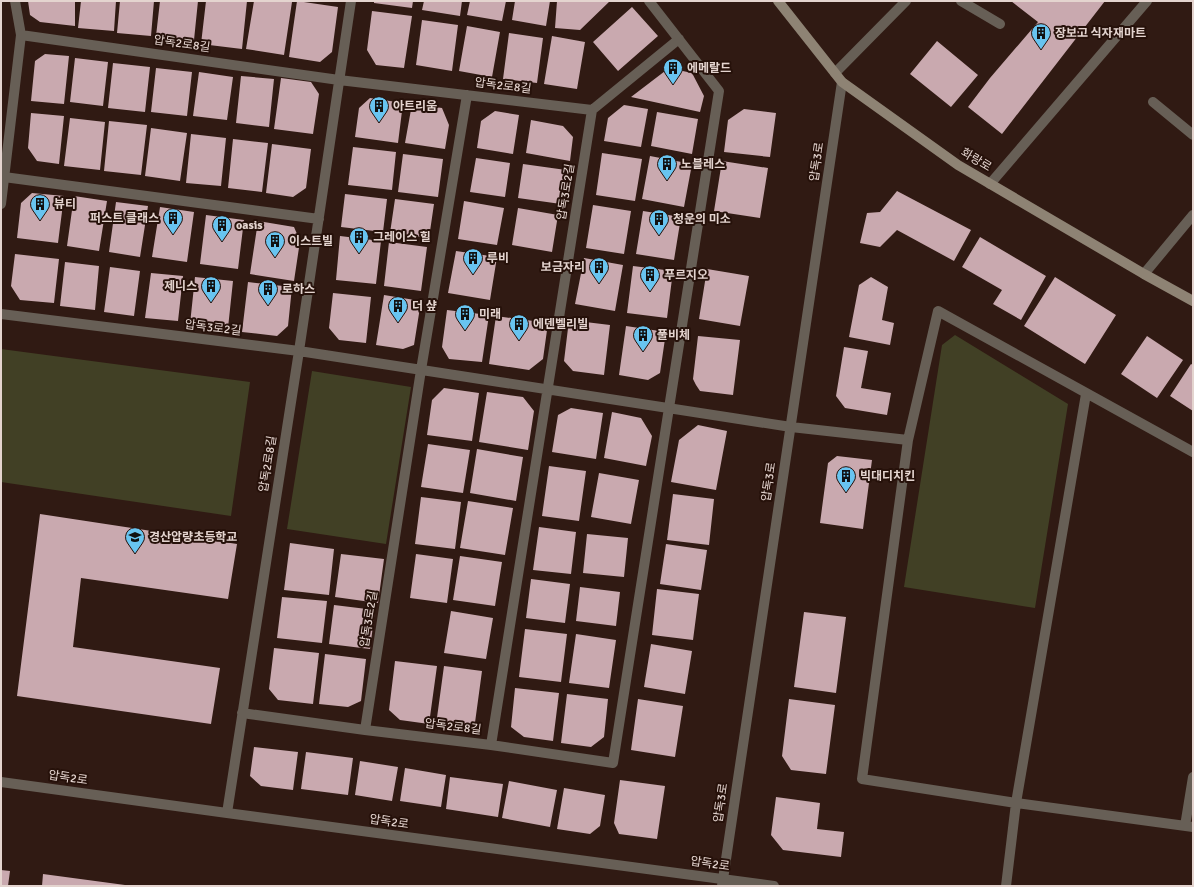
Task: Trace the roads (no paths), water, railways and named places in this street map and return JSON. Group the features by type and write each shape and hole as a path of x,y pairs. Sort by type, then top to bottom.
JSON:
{"street":[{"path":"1,204 21,35 15,1"},
{"name":"압독2로8길","path":"227,813 299,352 351,1"},
{"path":"649,1 719,91 669,408"},
{"name":"화랑로","path":"778,1 842,82 958,165 1193,301"},
{"path":"961,1 1000,24"},
{"path":"990,184 1146,1"},
{"path":"835,73 902,3"},
{"name":"압독2로8길","path":"21,35 339,80 592,110"},
{"path":"592,110 679,40"},
{"name":"압독3로","path":"723,883 842,82"},
{"name":"압독3로2길","path":"365,730 467,95"},
{"path":"1153,102 1193,135"},
{"name":"압독3로2길","path":"491,745 592,110"},
{"path":"4,176 318,219"},
{"path":"1144,274 1193,216"},
{"path":"1193,452 938,311 908,440 862,779 1016,803 1189,827 1193,777"},
{"name":"압독3로2길","path":"1,314 299,352 791,426 908,440"},
{"path":"1006,886 1016,803 1086,394"},
{"name":"압독2로8길","path":"242,714 491,745 613,763 669,408"},
{"name":"압독2로","path":"1,782 723,883 774,886"}],"place":[{"name":"장보고 식자재마트","path":"1041,50"},
{"name":"에메랄드","path":"673,85"},
{"name":"아트리움","path":"379,123"},
{"name":"노블레스","path":"667,181"},
{"name":"뷰티","path":"40,221"},
{"name":"퍼스트 클래스","path":"173,235"},
{"name":"청운의 미소","path":"659,236"},
{"name":"oasis","path":"222,242"},
{"name":"그레이스 힐","path":"359,254"},
{"name":"이스트빌","path":"275,258"},
{"name":"루비","path":"473,275"},
{"name":"보금자리","path":"599,284"},
{"name":"푸르지오","path":"650,292"},
{"name":"제니스","path":"211,303"},
{"name":"로하스","path":"268,306"},
{"name":"더 샾","path":"398,323"},
{"name":"미래","path":"465,331"},
{"name":"에덴벨리빌","path":"519,341"},
{"name":"풀비체","path":"643,352"},
{"name":"빅대디치킨","path":"846,493"},
{"name":"경산압량초등학교","path":"135,554"}]}
